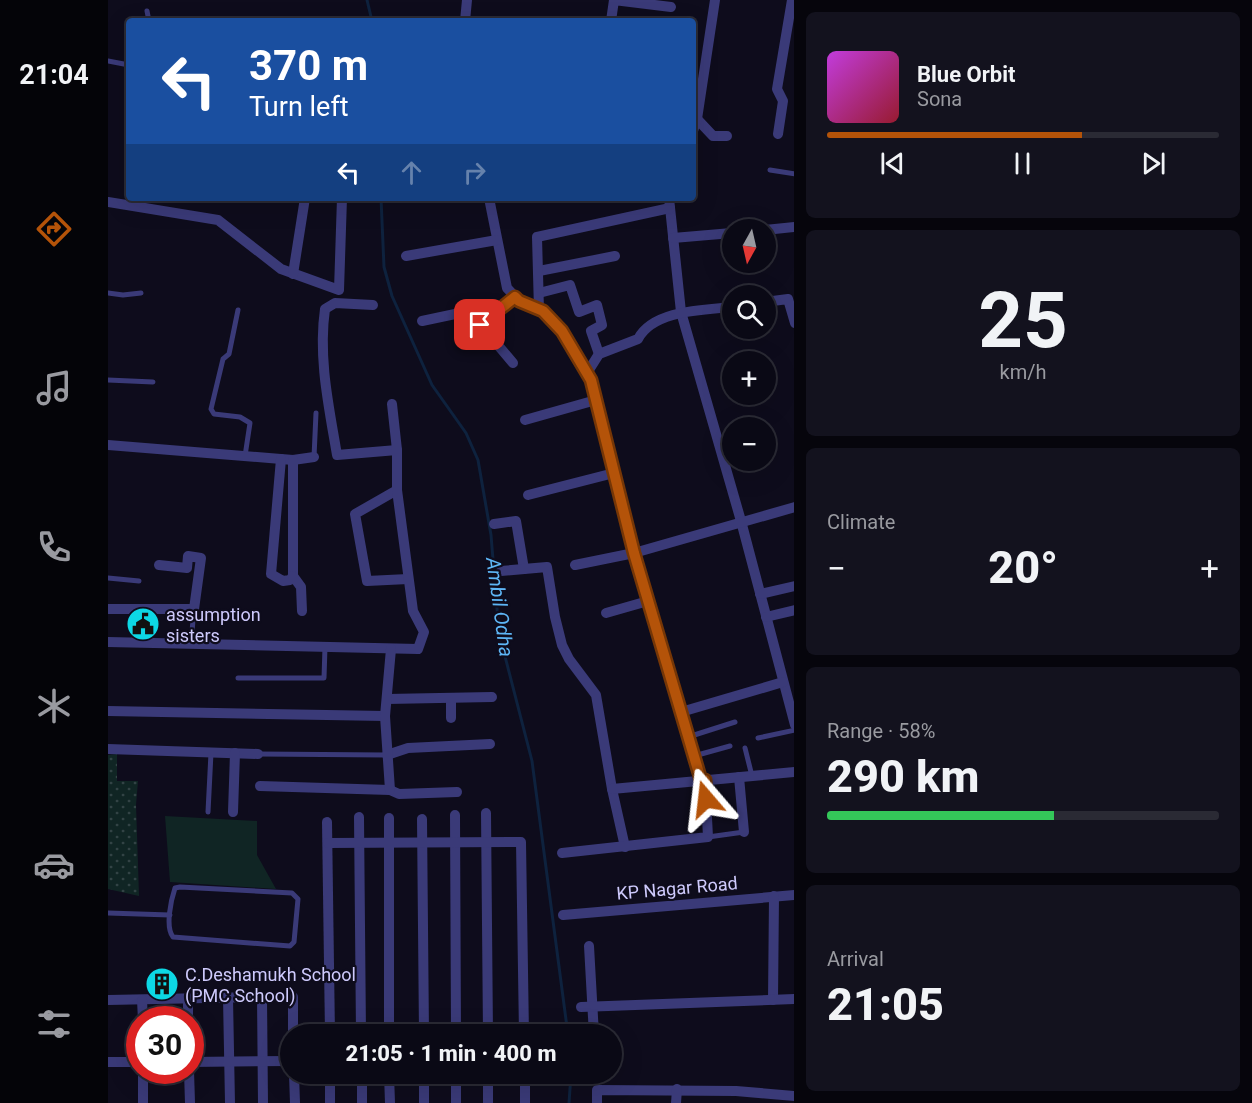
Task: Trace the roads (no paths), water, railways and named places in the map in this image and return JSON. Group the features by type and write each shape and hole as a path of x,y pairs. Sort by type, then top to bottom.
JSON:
{"street":[{"path":"465,18 467,0"},
{"path":"611,18 614,0 671,6"},
{"path":"715,0 697,120 713,136 727,136"},
{"path":"778,134 783,101 777,89 792,0"},
{"path":"293,274 304,201"},
{"path":"108,202 218,220 281,269 339,290 342,201"},
{"path":"490,201 507,288 515,297 543,311 562,331 591,380 634,553 688,737 703,780 708,837 562,853"},
{"path":"539,310 537,237 669,203 681,312 766,616 788,686 794,719"},
{"path":"776,229 794,227"},
{"path":"673,238 722,234"},
{"path":"406,256 497,240"},
{"path":"539,271 615,256"},
{"path":"539,293 570,285 579,312 597,305 602,326 591,331 599,354"},
{"path":"480,325 515,297"},
{"path":"776,301 788,299 794,320"},
{"path":"372,305 335,303 325,309 324,371 337,455 397,450"},
{"path":"587,373 599,354 638,339 641,333 652,324 681,312 722,308"},
{"path":"422,321 474,309 480,325 513,363"},
{"path":"525,420 596,400"},
{"path":"108,642 418,649 424,632 413,611 408,579 397,490 397,450 392,404"},
{"path":"108,445 293,460 314,458"},
{"path":"281,459 271,574 283,581 290,580 293,576"},
{"path":"293,460 293,576 301,587 302,611"},
{"path":"528,495 614,473"},
{"path":"397,490 355,514 368,581 408,579"},
{"path":"575,565 634,553 794,507"},
{"path":"494,524 516,521 524,569"},
{"path":"108,609 195,609 201,558 188,556 187,568 159,565"},
{"path":"501,572 547,567 562,645 569,659 596,695 612,789 625,847"},
{"path":"760,594 794,586"},
{"path":"606,613 648,601"},
{"path":"766,616 794,610"},
{"path":"390,790 385,716 391,649"},
{"path":"681,712 788,686"},
{"path":"387,699 492,697"},
{"path":"451,698 451,718"},
{"path":"108,711 385,716"},
{"path":"387,755 408,748 490,744"},
{"path":"108,749 258,754"},
{"path":"233,812 235,753"},
{"path":"612,789 794,772"},
{"path":"739,777 744,832"},
{"path":"260,786 390,790 399,794 457,792"},
{"path":"486,813 488,1024"},
{"path":"455,815 456,1024"},
{"path":"359,817 361,1024"},
{"path":"389,818 389,1024"},
{"path":"422,819 424,1024"},
{"path":"327,822 330,1024"},
{"path":"328,843 521,842 524,1024"},
{"name":"KP Nagar Road","path":"563,915 794,895"},
{"path":"772,1000 774,896"},
{"path":"589,946 586,1006 591,1024"},
{"path":"293,996 293,1024"},
{"path":"108,1000 262,997 263,1103"},
{"path":"228,998 230,1103"},
{"path":"188,999 188,1006"},
{"path":"586,1006 794,999"},
{"path":"142,1000 142,1006"},
{"path":"204,1062 280,1060"},
{"path":"108,1062 126,1062"},
{"path":"143,1084 143,1103"},
{"path":"189,1084 190,1103"},
{"path":"294,1084 295,1103"},
{"path":"330,1084 330,1103"},
{"path":"362,1084 362,1103"},
{"path":"389,1084 390,1103"},
{"path":"424,1084 424,1103"},
{"path":"456,1084 456,1103"},
{"path":"488,1084 488,1103"},
{"path":"525,1084 525,1103"},
{"path":"676,1103 677,1089"},
{"path":"597,1103 597,1090 712,1090 794,1096"},
{"path":"646,1090 646,1103"},
{"path":"711,1103 712,1090"}],"lane":[{"path":"147,11 148,18"},
{"path":"108,61 126,64"},
{"path":"770,170 794,174"},
{"path":"108,293 123,295 141,293"},
{"path":"238,310 229,354 223,358 211,409 214,414 240,417 250,423 245,456"},
{"path":"108,380 153,382"},
{"path":"314,458 316,413"},
{"path":"108,578 139,581"},
{"path":"191,644 194,620"},
{"path":"238,678 324,678 325,647"},
{"path":"688,737 735,722"},
{"path":"758,738 794,730"},
{"path":"694,756 730,746"},
{"path":"745,748 752,776"},
{"path":"208,812 211,753"},
{"path":"258,754 387,755"},
{"path":"708,837 744,832"},
{"path":"180,887 292,893 298,899 296,938 290,946 173,937 169,931 170,915 175,888 180,887"},
{"path":"108,913 170,915"}],"waterway":[{"name":"Ambil Odha","path":"367,0 371,18"},
{"name":"Ambil Odha","path":"381,201 384,267 392,296 432,385 466,433 478,460 491,535 499,633 532,761 567,1024"},
{"name":"Ambil Odha","path":"569,1103 570,1084"}],"place":[{"name":"assumption sisters","path":"143,624"},
{"name":"C.Deshamukh School (PMC School)","path":"162,984"}]}
